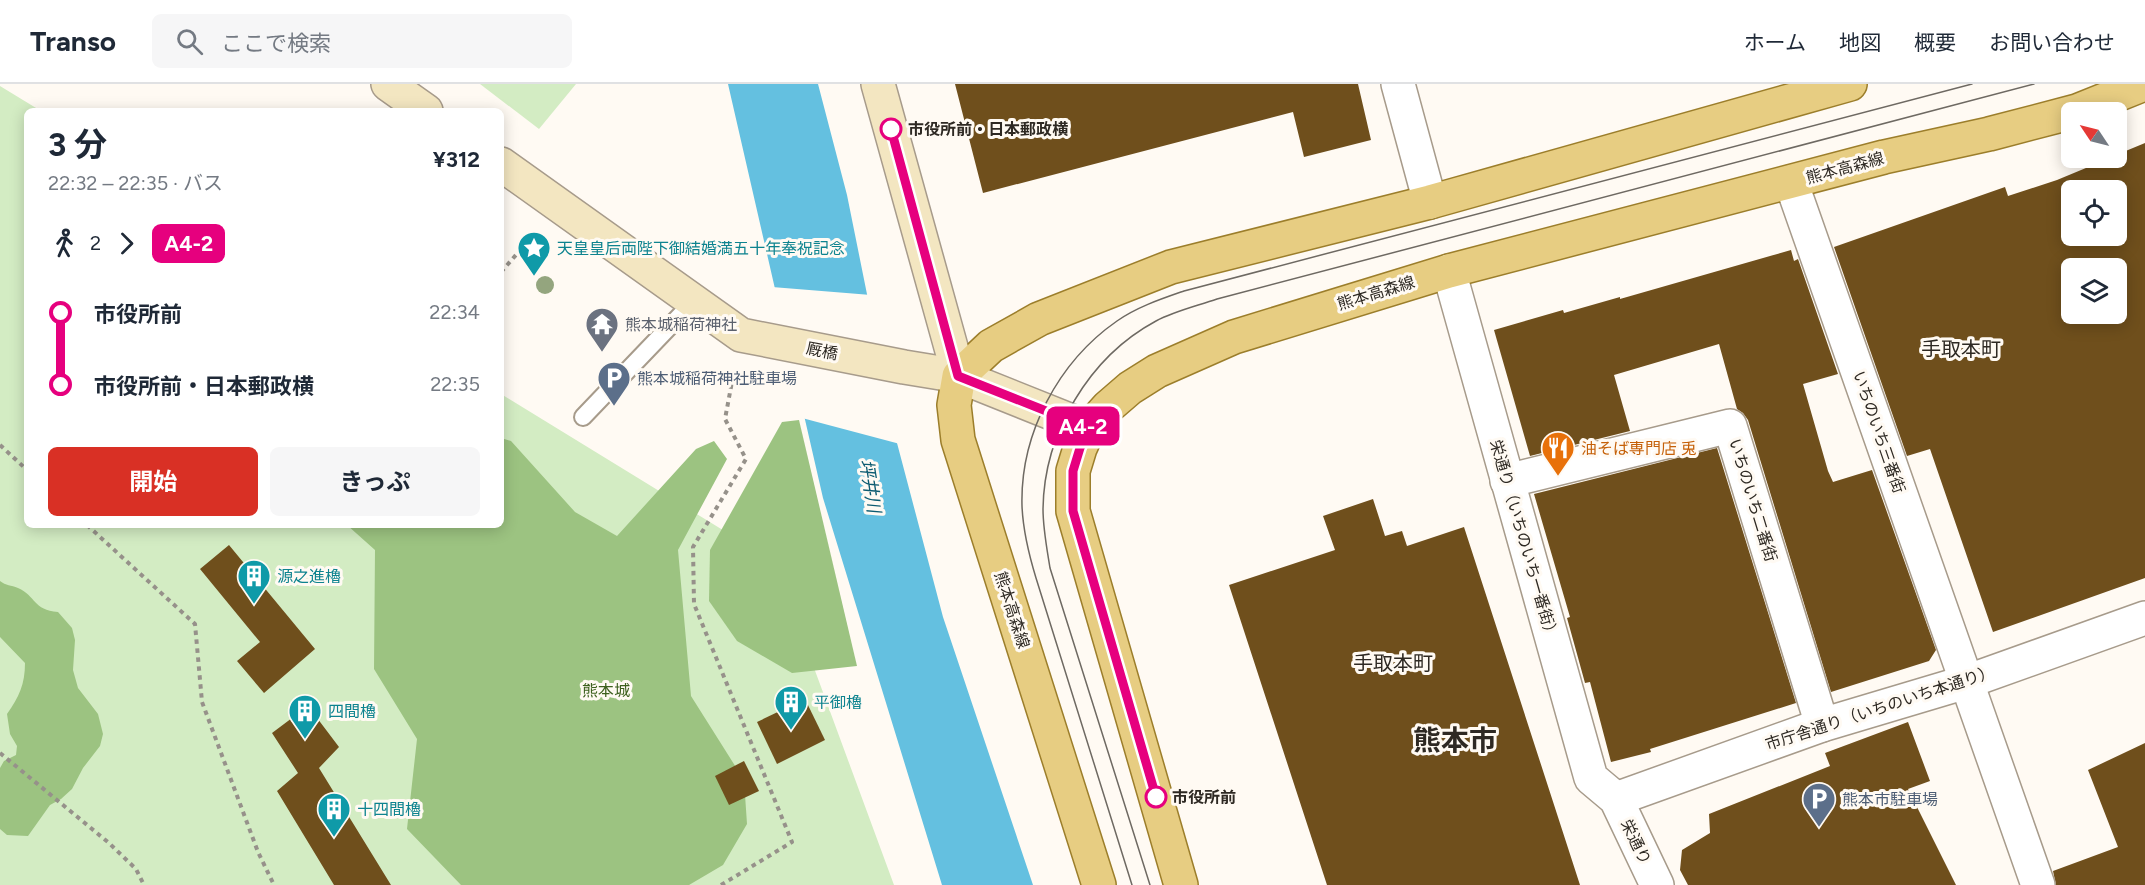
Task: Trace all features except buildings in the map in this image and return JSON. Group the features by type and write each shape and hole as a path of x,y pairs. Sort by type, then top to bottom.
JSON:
{"main road":[{"path":"388,84 422,108"},
{"path":"878,84 958,376 992,346 1039,319 1171,267 1430,202 1842,85"},
{"name":"熊本高森線","path":"1181,885 1073,511 1073,471 1080,448 1089,428 1108,406 1130,388 1167,366 1234,337 1449,271 1884,157 1989,134 2077,111 2144,84"},
{"path":"504,166 741,334"},
{"name":"厩橋","path":"741,334 958,376 1089,428"},
{"name":"熊本高森線","path":"958,376 954,405 957,440 1099,885"}],"street":[{"path":"1398,84 1430,202"},
{"name":"いちのいち三番街","path":"1791,183 2038,885"},
{"name":"栄通り（いちのいち一番街）","path":"1449,271 1591,778 1616,799"},
{"name":"いちのいち二番街","path":"1508,481 1730,426 1822,725"},
{"name":"市庁舎通り（いちのいち本通り）","path":"1616,799 1822,725 1966,682 2145,618"},
{"name":"栄通り","path":"1616,799 1657,885"}],"lane":[{"path":"583,417 694,301"}],"path":[{"path":"504,269 543,225"},
{"path":"721,885 792,842 694,604 693,547 746,459 725,419 741,334"},
{"path":"0,445 24,467"},
{"path":"90,528 195,624 202,702 258,852 274,885"},
{"path":"0,753 109,843 136,869 144,885"}],"green space":[{"path":"480,84 576,84 539,129"},
{"name":"熊本城","path":"0,86 36,108 24,108 24,528 504,528 504,396 775,562 894,885 0,885"},
{"path":"799,420 857,666 792,673 737,641 709,601 710,550 782,422"},
{"path":"504,439 511,441 575,512 617,536 696,449 714,441 727,459 678,550 691,696 744,780 747,824 723,865 689,885 461,885 407,829 417,739 374,669 375,550 350,528 504,528"},
{"path":"0,581 24,591 44,609 58,612 72,628 75,640 73,670 78,688 98,714 103,734 100,746 83,768 72,789 50,805 28,836 7,835 0,829 0,768 4,761 16,755 17,746 10,734 7,714 20,690 25,663 0,637"}],"water":[{"name":"坪井川","path":"728,84 818,84 847,195 897,443 943,617 1033,885 942,885 823,498"}],"pier":[{"path":"772,287 871,295 900,444 802,418"}],"tram line":[{"path":"1132,885 1033,569 1022,506 1023,479 1028,452 1047,402 1060,379 1096,338 1117,321 1133,312 1184,291 1972,84"},
{"path":"1150,885 1050,568 1044,524 1045,481 1062,426 1091,376 1110,355 1132,336 1156,321 1178,311 1217,299 2034,84"}],"bus line":[{"name":"A4-2","path":"891,129 958,376 1089,428 1073,471 1073,511 1156,797"}],"place":[{"name":"市役所前・日本郵政横","path":"891,129"},
{"name":"天皇皇后両陛下御結婚満五十年奉祝記念","path":"534,277"},
{"name":"熊本城稲荷神社","path":"602,353"},
{"name":"熊本城稲荷神社駐車場","path":"614,407"},
{"name":"油そば専門店 兎","path":"1558,477"},
{"name":"源之進櫓","path":"254,605"},
{"name":"平御櫓","path":"791,731"},
{"name":"四間櫓","path":"305,740"},
{"name":"市役所前","path":"1156,797"},
{"name":"熊本市駐車場","path":"1819,828"},
{"name":"十四間櫓","path":"334,838"}],"district":[{"name":"手取本町","path":"1961,349"},
{"name":"手取本町","path":"1393,663"},
{"name":"熊本市","path":"1455,740"}]}
